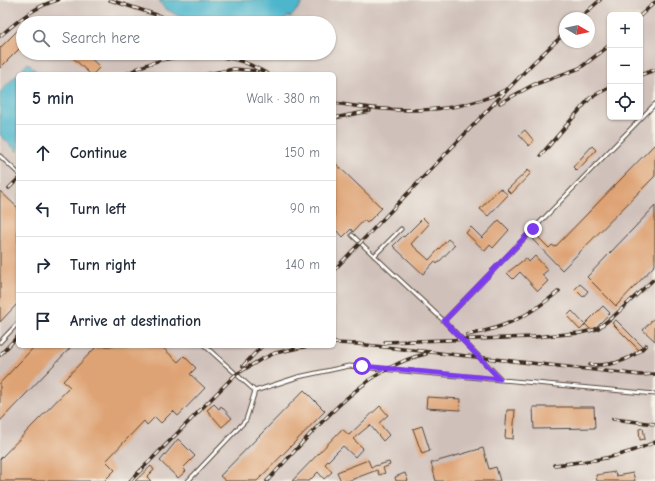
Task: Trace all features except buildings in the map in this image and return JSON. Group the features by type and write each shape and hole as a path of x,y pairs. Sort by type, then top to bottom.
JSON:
{"lane":[{"path":"444,321 655,104"},
{"path":"0,156 16,171"},
{"path":"374,256 401,228"},
{"path":"352,235 444,321 500,379"},
{"path":"0,342 16,325"},
{"path":"207,348 255,391"},
{"path":"255,391 298,377 349,366 655,394"},
{"path":"188,481 246,420 255,391"}],"shaded area":[{"path":"0,0 655,0 655,481 0,481"}],"water":[{"path":"159,0 305,0 292,16 179,16 164,8"},
{"path":"28,63 37,72 19,72"},
{"path":"16,75 16,150 0,135 0,92"}],"railway":[{"path":"26,16 42,6 58,0"},
{"path":"110,0 160,16"},
{"path":"587,12 600,0"},
{"path":"643,13 655,2"},
{"path":"0,36 16,23"},
{"path":"336,268 532,64 559,39"},
{"path":"500,103 533,85 580,68 607,47"},
{"path":"131,72 150,63 162,60"},
{"path":"238,60 264,72"},
{"path":"218,72 234,69 257,71"},
{"path":"643,74 655,70"},
{"path":"336,103 377,109 422,110 466,104 487,98 507,89"},
{"path":"541,155 590,98 607,89"},
{"path":"336,118 370,111"},
{"path":"9,188 16,181"},
{"path":"385,342 534,337 580,333 597,329 614,316 655,278"},
{"path":"467,335 493,329 516,320 548,300 559,291"},
{"path":"0,355 16,338"},
{"path":"336,343 357,344 641,375 655,374"},
{"path":"590,365 606,365 627,359 646,345"},
{"path":"243,366 260,348"},
{"path":"130,481 235,375 275,353 299,348"},
{"path":"267,481 320,424 359,388 380,373 402,362 426,354"},
{"path":"613,419 655,424"},
{"path":"554,465 606,458 630,452 655,442"}],"route":[{"path":"362,366 500,379 444,321 533,229"}]}
